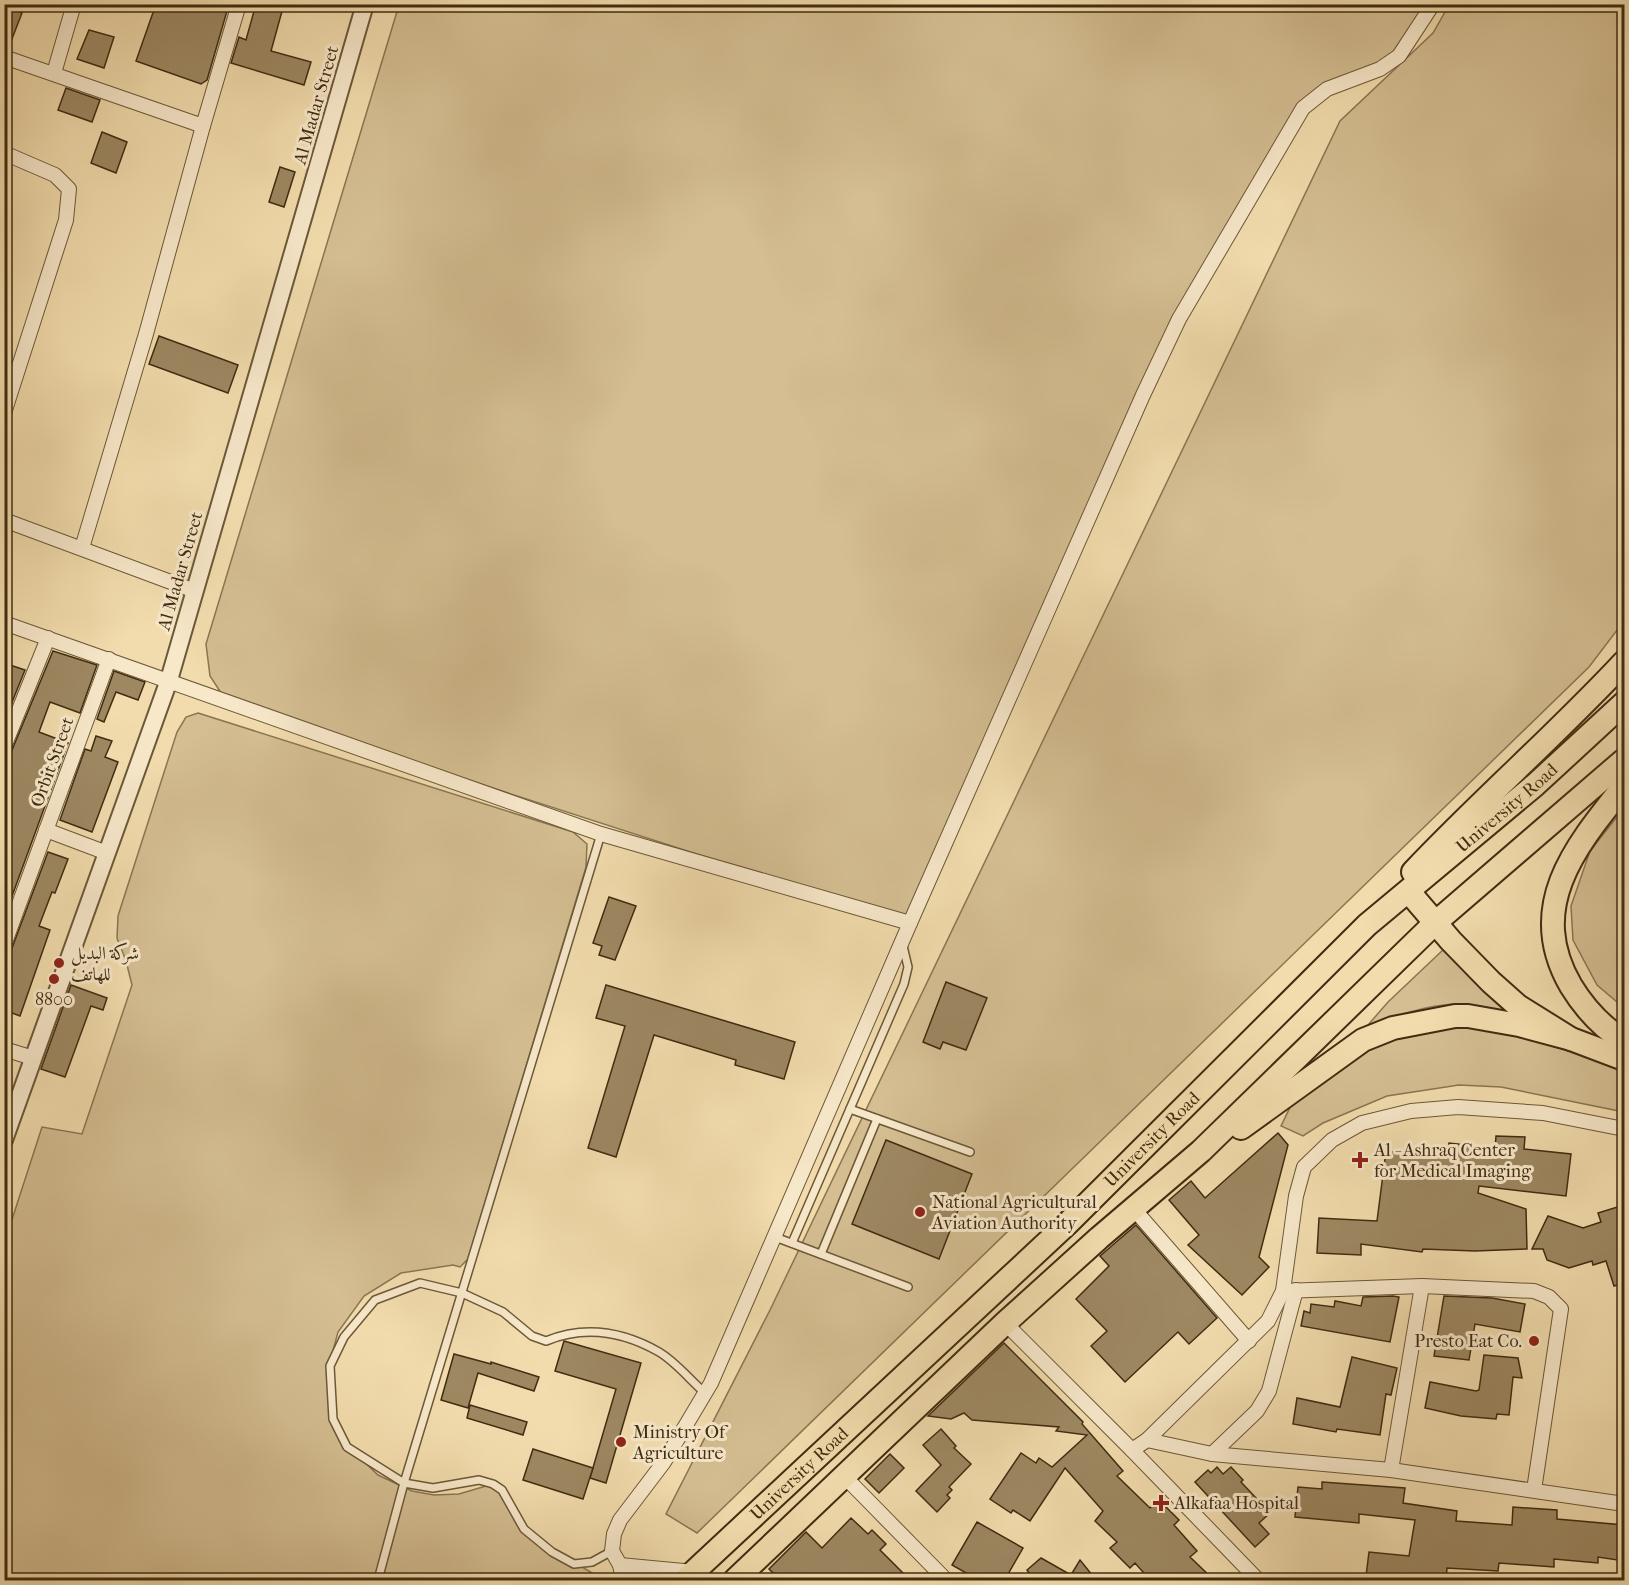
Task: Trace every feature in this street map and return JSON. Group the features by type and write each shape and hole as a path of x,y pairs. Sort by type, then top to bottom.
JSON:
{"highway":[{"path":"1367,925 1409,876 1461,822 1575,714 1624,662"},
{"name":"University Road","path":"689,1576 1068,1224 1367,925 1535,785 1624,703"},
{"name":"University Road","path":"741,1578 843,1475 1005,1323 1133,1208 1201,1151 1436,923 1624,760"},
{"path":"1624,786 1588,831 1569,860 1554,905 1552,925 1555,949 1561,966 1578,998 1597,1021 1624,1041"},
{"path":"1409,892 1483,974 1518,1006 1571,1039"},
{"path":"1201,1151 1246,1125 1363,1040 1394,1028 1455,1016 1468,1016 1519,1025 1571,1039 1624,1059"}],"street":[{"path":"54,73 74,4"},
{"path":"82,548 146,334 239,4"},
{"name":"Al Madar Street","path":"4,1140 169,680 365,4"},
{"path":"623,1581 620,1565 612,1551 614,1534 620,1520 664,1461 705,1393 1143,395 1185,309 1303,108 1327,88 1380,69 1400,56 1432,4"},
{"path":"4,57 203,126"},
{"path":"4,153 55,174 69,189 66,220 4,413"},
{"path":"4,520 195,591"},
{"path":"4,623 601,834 910,923"},
{"path":"4,747 48,638"},
{"name":"Orbit Street","path":"4,945 109,659"},
{"path":"46,830 107,853"},
{"path":"4,1049 33,1058"},
{"path":"1212,1454 1257,1411 1269,1391 1290,1291 1296,1196 1304,1167 1332,1140 1362,1123 1411,1111 1458,1107 1543,1113 1624,1129"},
{"path":"1133,1208 1249,1341"},
{"path":"1290,1291 1422,1286 1534,1291 1549,1297 1561,1309 1534,1490"},
{"path":"1391,1470 1422,1286"},
{"path":"1132,1450 1147,1440 1249,1341 1268,1321 1290,1291"},
{"path":"1005,1323 1258,1581"},
{"path":"1147,1440 1212,1454 1391,1470 1624,1504"},
{"path":"843,1475 946,1581"},
{"path":"620,1565 689,1576"}],"lane":[{"path":"378,1581 404,1483 601,834"},
{"path":"792,1243 904,984 908,967 902,942"},
{"path":"850,1109 970,1152"},
{"path":"821,1254 877,1119"},
{"path":"775,1237 908,1287"},
{"path":"612,1551 592,1562 574,1564 552,1552 524,1528 502,1490 493,1484 479,1480 433,1488 404,1483 347,1447 333,1419 330,1366 344,1337 375,1300 420,1283 462,1293 503,1312 532,1336 546,1341 566,1333 595,1330 629,1339 660,1353 705,1393"}],"shaded area":[{"path":"399,5 1433,5 1399,56 1303,108 1179,319 910,923 227,702 210,676 206,644"},
{"path":"1449,5 1624,5 1624,621 1589,667 697,1533 666,1514 770,1310 1340,121 1433,33"},
{"path":"198,713 573,832 587,844 586,867 468,1259 460,1267 453,1265 401,1273 364,1296 338,1332 328,1369 337,1426 347,1445 378,1475 412,1491 434,1495 459,1494 486,1486 496,1487 507,1499 519,1525 540,1542 604,1580 5,1580 5,1241 42,1127 82,1134 132,985 117,938 118,916 177,732 186,717"},
{"path":"1624,808 1624,1008 1597,985 1573,940 1571,906 1590,851"},
{"path":"1444,949 1518,1015 1477,1005 1451,1004 1415,1011 1368,1025 1388,1002"},
{"path":"1464,1024 1499,1029 1624,1069 1624,1112 1501,1087 1459,1085 1387,1096 1323,1123 1303,1136 1281,1126 1298,1091 1388,1034"}],"building":[{"path":"156,4 229,4 207,80 201,84 136,61"},
{"path":"256,4 284,4 271,51 311,62 304,85 231,63 239,37 246,40"},
{"path":"4,6 22,13 8,49 4,48"},
{"path":"89,30 114,37 104,68 77,59"},
{"path":"66,88 100,100 92,122 58,110"},
{"path":"102,132 127,142 116,173 91,163"},
{"path":"280,167 295,172 284,207 269,202"},
{"path":"159,336 238,365 228,393 149,364"},
{"path":"53,651 97,665 80,713 50,702 39,732 68,743 4,918 4,756 12,750"},
{"path":"4,663 25,670 4,722"},
{"path":"114,671 145,682 138,700 116,692 104,722 97,719"},
{"path":"96,736 112,741 105,757 118,762 92,832 60,820 85,749 91,751"},
{"path":"48,852 68,859 39,926 50,930 20,1016 4,1010 4,954 12,948"},
{"path":"609,897 636,906 615,960 599,955 602,946 593,943"},
{"path":"946,982 987,998 966,1050 943,1042 940,1049 923,1042"},
{"path":"71,985 107,998 103,1010 91,1006 65,1077 41,1069"},
{"path":"606,985 795,1042 784,1079 735,1065 736,1060 654,1035 616,1157 588,1148 625,1026 596,1018"},
{"path":"1278,1133 1288,1145 1259,1257 1269,1267 1242,1295 1188,1245 1199,1235 1169,1200 1191,1181 1205,1198"},
{"path":"1496,1136 1525,1137 1524,1149 1571,1154 1566,1196 1479,1186 1478,1193 1526,1209 1527,1249 1475,1251 1423,1249 1422,1252 1361,1244 1361,1255 1317,1253 1319,1218 1377,1221 1386,1151 1447,1157 1449,1143 1495,1148"},
{"path":"886,1140 972,1174 939,1259 852,1224"},
{"path":"1624,1205 1624,1283 1614,1286 1606,1261 1593,1265 1592,1261 1569,1268 1547,1260 1543,1249 1532,1249 1548,1216 1583,1228 1601,1222 1598,1213"},
{"path":"1136,1225 1217,1318 1189,1344 1178,1332 1125,1382 1091,1346 1107,1331 1076,1299 1109,1266 1100,1256"},
{"path":"1444,1296 1492,1298 1525,1304 1520,1332 1475,1324 1469,1360 1434,1356"},
{"path":"1363,1297 1399,1297 1390,1342 1301,1326 1304,1311 1310,1313 1311,1304 1334,1307 1335,1301 1361,1306"},
{"path":"564,1341 641,1363 606,1483 590,1478 616,1389 555,1371"},
{"path":"1004,1343 1083,1422 1082,1424 1123,1471 1117,1476 1150,1508 1159,1500 1179,1520 1174,1525 1197,1551 1190,1557 1215,1581 1151,1581 1135,1563 1130,1568 1110,1548 1117,1542 1095,1521 1103,1511 1065,1468 1030,1521 1013,1510 1011,1513 990,1499 1021,1453 1036,1463 1039,1458 1052,1467 1087,1435 1056,1431 1059,1427 972,1420 964,1413 951,1419 928,1416"},
{"path":"454,1354 491,1364 491,1362 539,1377 534,1391 478,1373 468,1408 441,1400"},
{"path":"1484,1355 1518,1358 1522,1378 1513,1377 1509,1415 1497,1414 1496,1419 1461,1416 1425,1408 1430,1382 1479,1390"},
{"path":"1352,1357 1397,1368 1391,1395 1386,1394 1380,1435 1337,1429 1336,1432 1293,1424 1297,1398 1340,1407"},
{"path":"470,1405 527,1422 523,1435 467,1418"},
{"path":"941,1429 956,1446 954,1448 971,1464 949,1487 952,1490 947,1495 950,1498 937,1512 916,1491 941,1465 923,1445"},
{"path":"533,1449 593,1468 583,1499 523,1480"},
{"path":"890,1454 904,1468 879,1493 865,1479"},
{"path":"1217,1467 1223,1474 1231,1467 1243,1480 1241,1482 1270,1513 1259,1523 1269,1534 1255,1547 1195,1482 1208,1470 1211,1473"},
{"path":"1322,1482 1405,1488 1403,1503 1457,1511 1456,1521 1512,1525 1513,1507 1557,1510 1557,1519 1624,1525 1624,1561 1598,1557 1598,1563 1554,1559 1554,1567 1499,1563 1498,1571 1447,1568 1446,1581 1409,1581 1366,1576 1369,1552 1409,1556 1415,1520 1359,1514 1359,1523 1295,1517 1298,1487 1322,1489"},
{"path":"851,1518 868,1534 872,1530 886,1544 880,1550 911,1581 781,1581 769,1569 806,1532 822,1548"},
{"path":"977,1522 1023,1548 1004,1581 980,1581 952,1565"},
{"path":"1041,1558 1071,1575 1080,1560 1097,1581 1035,1581 1027,1570"}],"place":[{"name":"شركة البديل للهاتف","path":"59,963"},
{"name":"8800","path":"54,979"},
{"name":"Al - Ashraq Center for Medical Imaging","path":"1360,1160"},
{"name":"National Agricultural Aviation Authority","path":"920,1212"},
{"name":"Presto Eat Co.","path":"1534,1341"},
{"name":"Ministry Of Agriculture","path":"621,1442"},
{"name":"Alkafaa Hospital","path":"1161,1503"}]}
